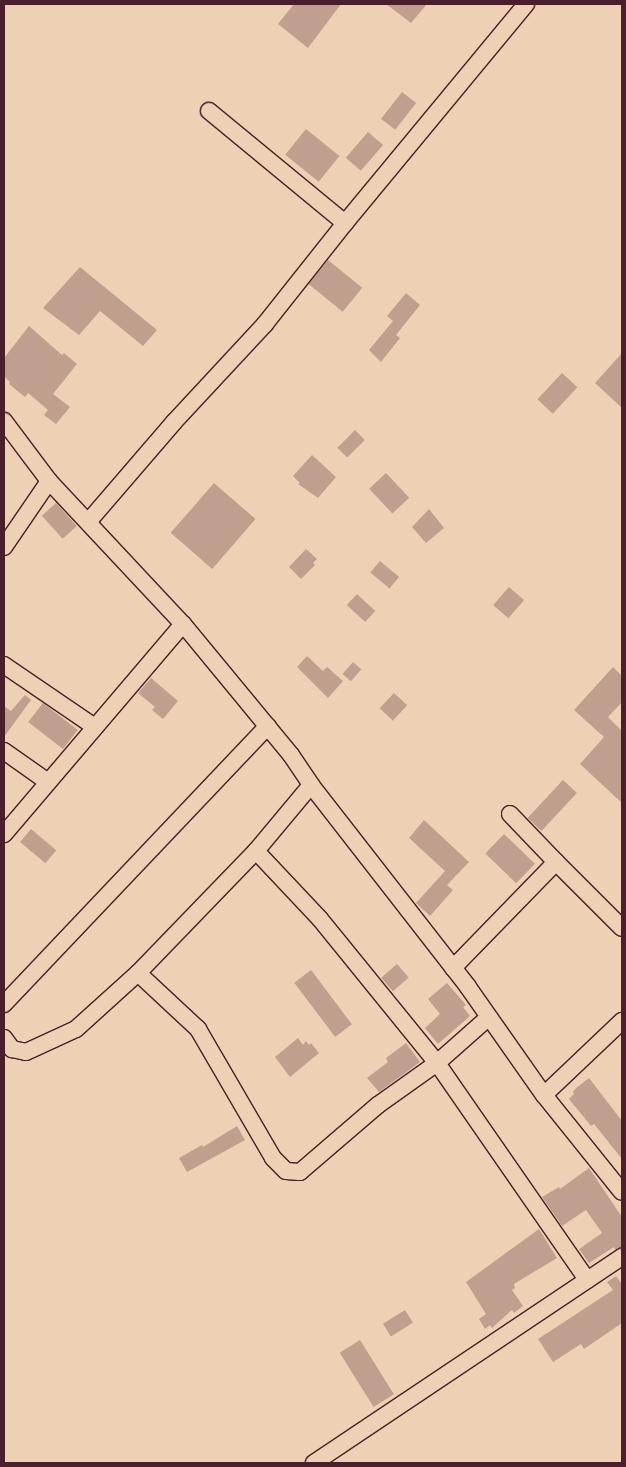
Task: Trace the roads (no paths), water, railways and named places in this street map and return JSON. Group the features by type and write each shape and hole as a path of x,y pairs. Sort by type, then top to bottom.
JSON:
{"street":[{"path":"88,522 174,422 265,324 345,222 526,4"},
{"path":"210,111 345,222"},
{"path":"4,421 49,481 183,624 268,726 311,785 453,968 544,1095 622,1192"},
{"path":"5,543 49,481"},
{"path":"4,834 183,624"},
{"path":"4,665 95,728"},
{"path":"4,1004 268,726"},
{"path":"4,751 48,782"},
{"path":"4,1038 12,1049 26,1052 76,1029 138,973 256,851 311,785"},
{"path":"510,814 622,928"},
{"path":"256,851 320,919 437,1063 587,1280"},
{"path":"453,968 556,862"},
{"path":"138,973 198,1029 273,1158 286,1171 300,1172 378,1105 437,1063 489,1017"},
{"path":"544,1095 620,1028"},
{"path":"314,1463 622,1256"}]}
